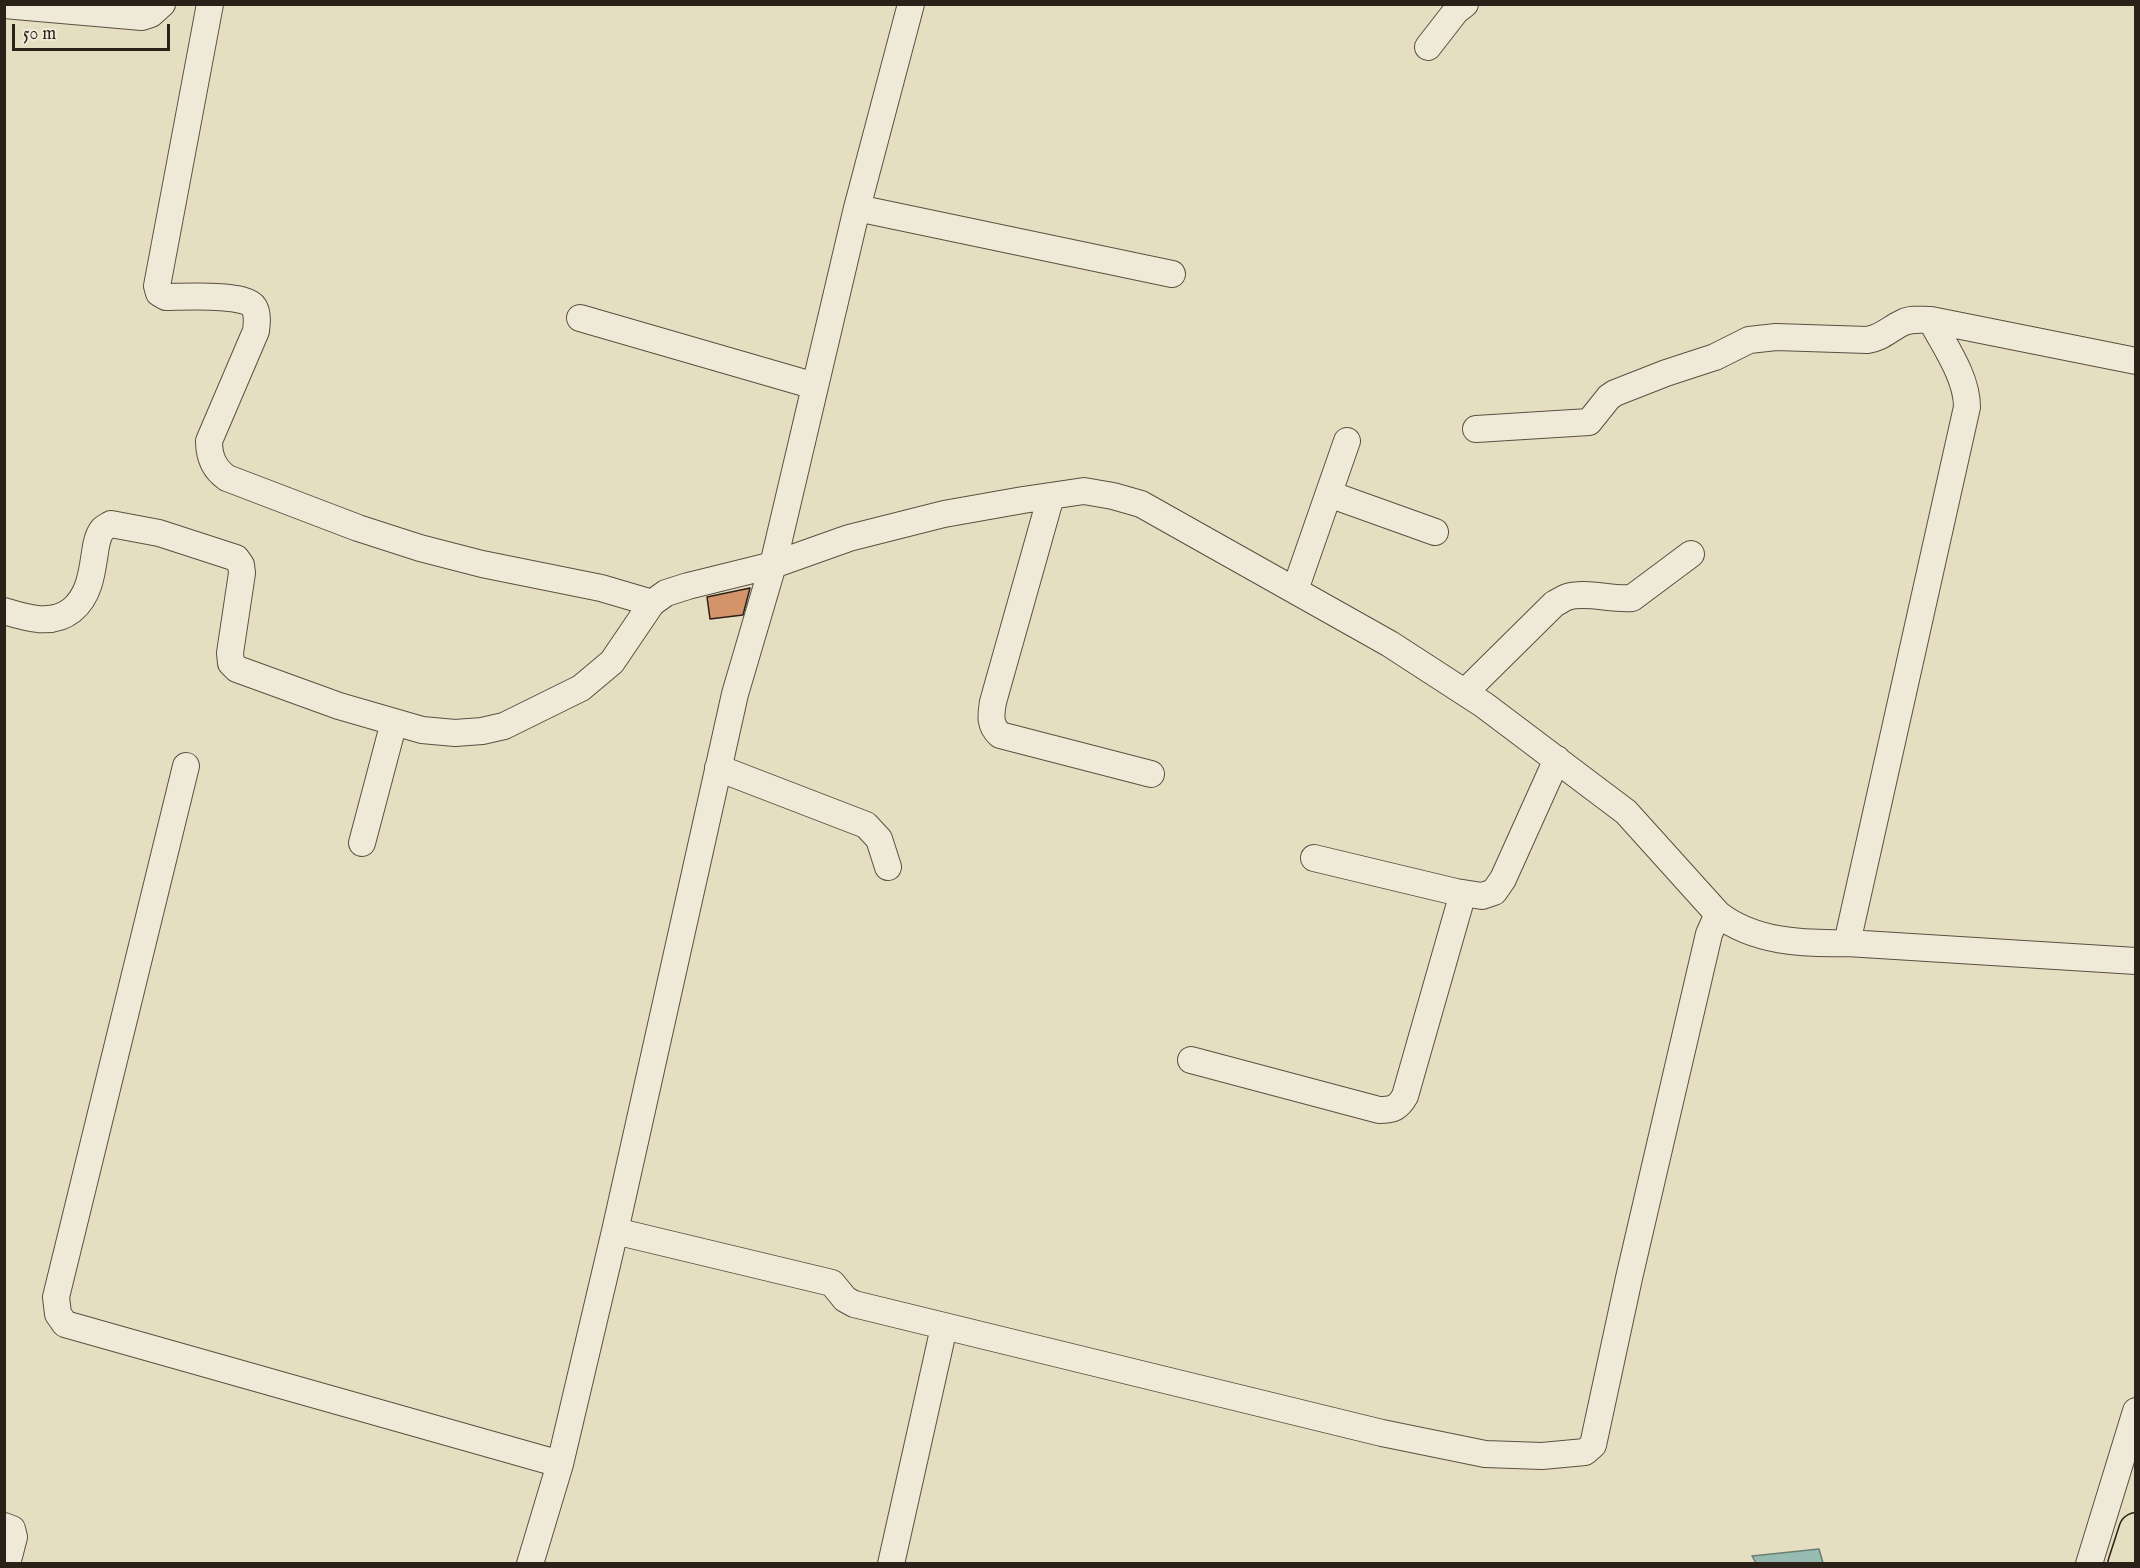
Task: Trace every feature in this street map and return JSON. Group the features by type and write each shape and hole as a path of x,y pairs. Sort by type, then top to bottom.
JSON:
{"highway":[{"path":"2125,1563 2136,1530"}],"street":[{"path":"4,5 142,17 151,14 162,4"},
{"path":"210,4 157,286 159,293 166,297 234,298 249,302 254,306 257,316 256,331 209,441 209,452 217,471 227,478 358,528 420,548 482,564 601,588 652,603"},
{"path":"530,1563 560,1464 615,1231 735,694 772,565 857,208 911,4"},
{"path":"1428,47 1456,11 1465,4"},
{"path":"857,208 1172,274"},
{"path":"580,318 815,386"},
{"path":"1476,429 1589,422 1615,393 1715,357 1749,340 1776,337 1877,339 1903,322 1914,319 1931,320 2136,361"},
{"path":"1847,943 1967,407 1967,394 1962,379 1931,320"},
{"path":"1295,590 1347,441"},
{"path":"4,611 21,616 53,620 67,614 88,591 97,542 102,529 111,524 159,533 236,558 241,565 242,573 230,653 231,663 237,669 339,706 422,730 455,733 482,731 504,726 581,688 612,662 652,603 666,593 772,565 849,538 944,514 1084,491 1141,504 1390,644 1465,692 1626,812 1718,914 1730,924 1749,933 1808,944 1847,943 2136,961"},
{"path":"1329,494 1435,532"},
{"path":"1051,496 993,702 990,720 994,730 1000,735 1151,774"},
{"path":"1465,692 1554,604 1575,596 1632,598 1691,554"},
{"path":"363,843 394,722"},
{"path":"1314,858 1463,893 1482,896 1494,892 1503,879 1557,759"},
{"path":"186,766 56,1297 58,1314 65,1324 560,1464"},
{"path":"718,768 866,825 879,839 888,867"},
{"path":"1191,1060 1379,1110 1392,1110 1399,1106 1405,1096 1463,893"},
{"path":"615,1231 832,1283 848,1302 1382,1433 1485,1454 1542,1456 1585,1452 1593,1445 1706,946 1713,922 1718,914"},
{"path":"891,1563 944,1327"},
{"path":"2089,1563 2125,1481 2136,1411"},
{"path":"4,1526 12,1529 14,1537 7,1563"}],"water":[{"path":"1819,1549 1823,1563 1756,1563 1752,1556"}],"building":[{"path":"750,588 743,615 710,619 707,597"}]}
